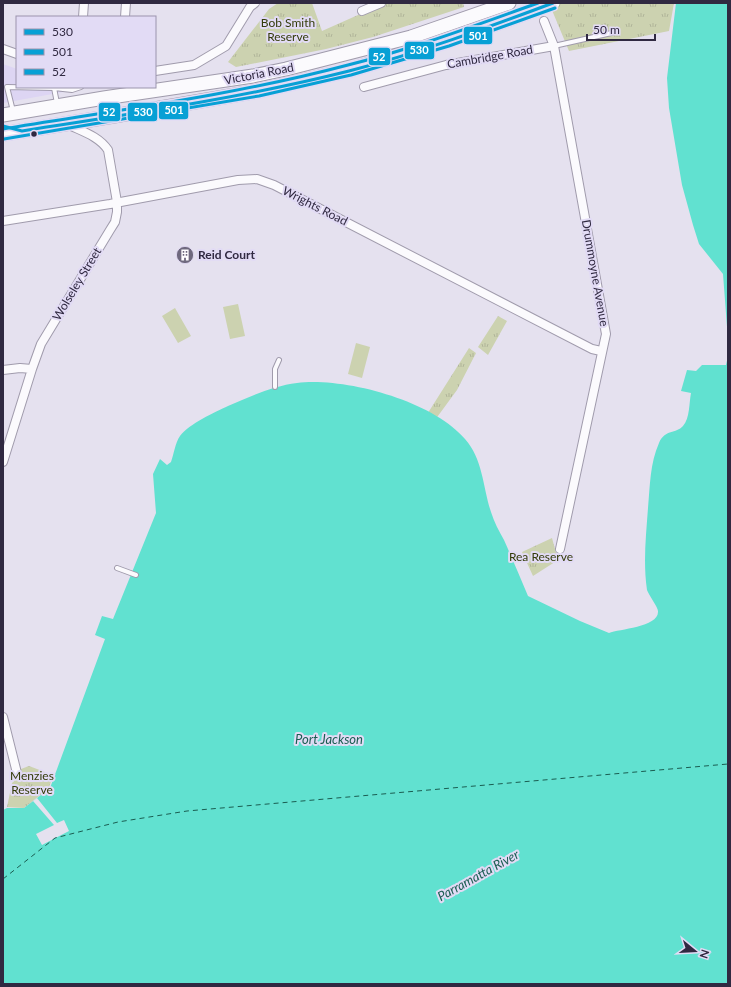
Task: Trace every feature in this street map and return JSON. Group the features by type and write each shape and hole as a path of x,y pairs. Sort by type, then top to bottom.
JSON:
{"highway":[{"name":"Victoria Road","path":"8,114 239,78 286,69 411,37 509,3"},
{"name":"Victoria Road","path":"3,134 258,91 350,70 448,41 553,3"},
{"path":"3,126 22,131"}],"street":[{"path":"83,16 84,3"},
{"path":"125,16 126,3"},
{"path":"156,71 194,64 226,46 250,7 255,3"},
{"path":"362,11 381,3"},
{"name":"Drummoyne Avenue","path":"544,21 554,46 606,334 560,549"},
{"name":"Cambridge Road","path":"364,87 446,65 554,46"},
{"path":"3,49 16,54"},
{"name":"Wolseley Street","path":"3,462 41,344 115,222 117,212 117,202 109,155 105,145 93,136 66,124"},
{"name":"Wrights Road","path":"3,222 246,179 262,180 592,349 602,351"},
{"path":"3,370 20,368 32,369"},
{"path":"3,718 17,773"},
{"path":"3,752 6,754 12,753"}],"lane":[{"name":"Cambridge Road","path":"554,46 616,32"},
{"path":"8,114 7,87 16,87"},
{"path":"57,106 54,88 72,90 78,88"},
{"path":"275,388 275,368 279,360"},
{"path":"117,568 136,576"}],"shaded area":[{"path":"3,64 16,69 16,88 70,88 69,91 3,103"}],"green space":[{"name":"Bob Smith Reserve","path":"278,3 312,3 322,31 388,3 463,3 464,7 373,37 326,49 236,67 228,62 269,9"},
{"path":"549,3 674,3 669,31 569,51"},
{"path":"238,304 245,336 230,339 223,307"},
{"path":"175,308 191,336 178,343 162,316"},
{"path":"498,316 507,321 488,355 478,347"},
{"path":"356,343 370,347 362,378 348,374"},
{"path":"469,348 476,353 457,390 435,420 426,416"},
{"name":"Rea Reserve","path":"552,538 558,560 533,576 522,552"},
{"name":"Menzies Reserve","path":"29,766 53,775 49,788 24,808 7,807 12,783 19,776 21,769"}],"water":[{"path":"676,3 728,3 728,340 723,274 699,244 682,185 669,108 667,78"},
{"name":"Port Jackson","path":"728,356 728,984 3,984 3,810 7,808 24,808 50,788 105,639 95,635 102,616 113,619 156,513 153,474 160,459 167,465 171,462 180,436 189,427 216,412 254,395 288,384 297,383 317,382 363,388 387,394 432,413 451,425 465,439 476,455 482,474 488,503 498,530 504,540 528,596 609,633 637,627 652,621 656,617 658,610 647,590 645,569 648,508 654,458 661,439 667,434 683,426 687,419 691,393 681,391 687,370 696,371 702,365 726,365"}],"pier":[{"path":"37,798 57,823 64,820 69,831 42,845 36,834 54,825 33,801"}],"ferry route":[{"path":"3,879 55,838 118,822 187,811 728,764"}],"transit line":[{"name":"52","path":"3,129 176,101 305,76 396,52 538,3"},
{"name":"530","path":"3,126 22,131 186,105 309,81 375,64 427,48 553,3"},
{"name":"501","path":"4,139 259,96 351,75 449,46 555,8"}],"place":[{"name":"Reid Court","path":"185,255"}],"water label":[{"name":"Parramatta River","path":"478,875"}]}
